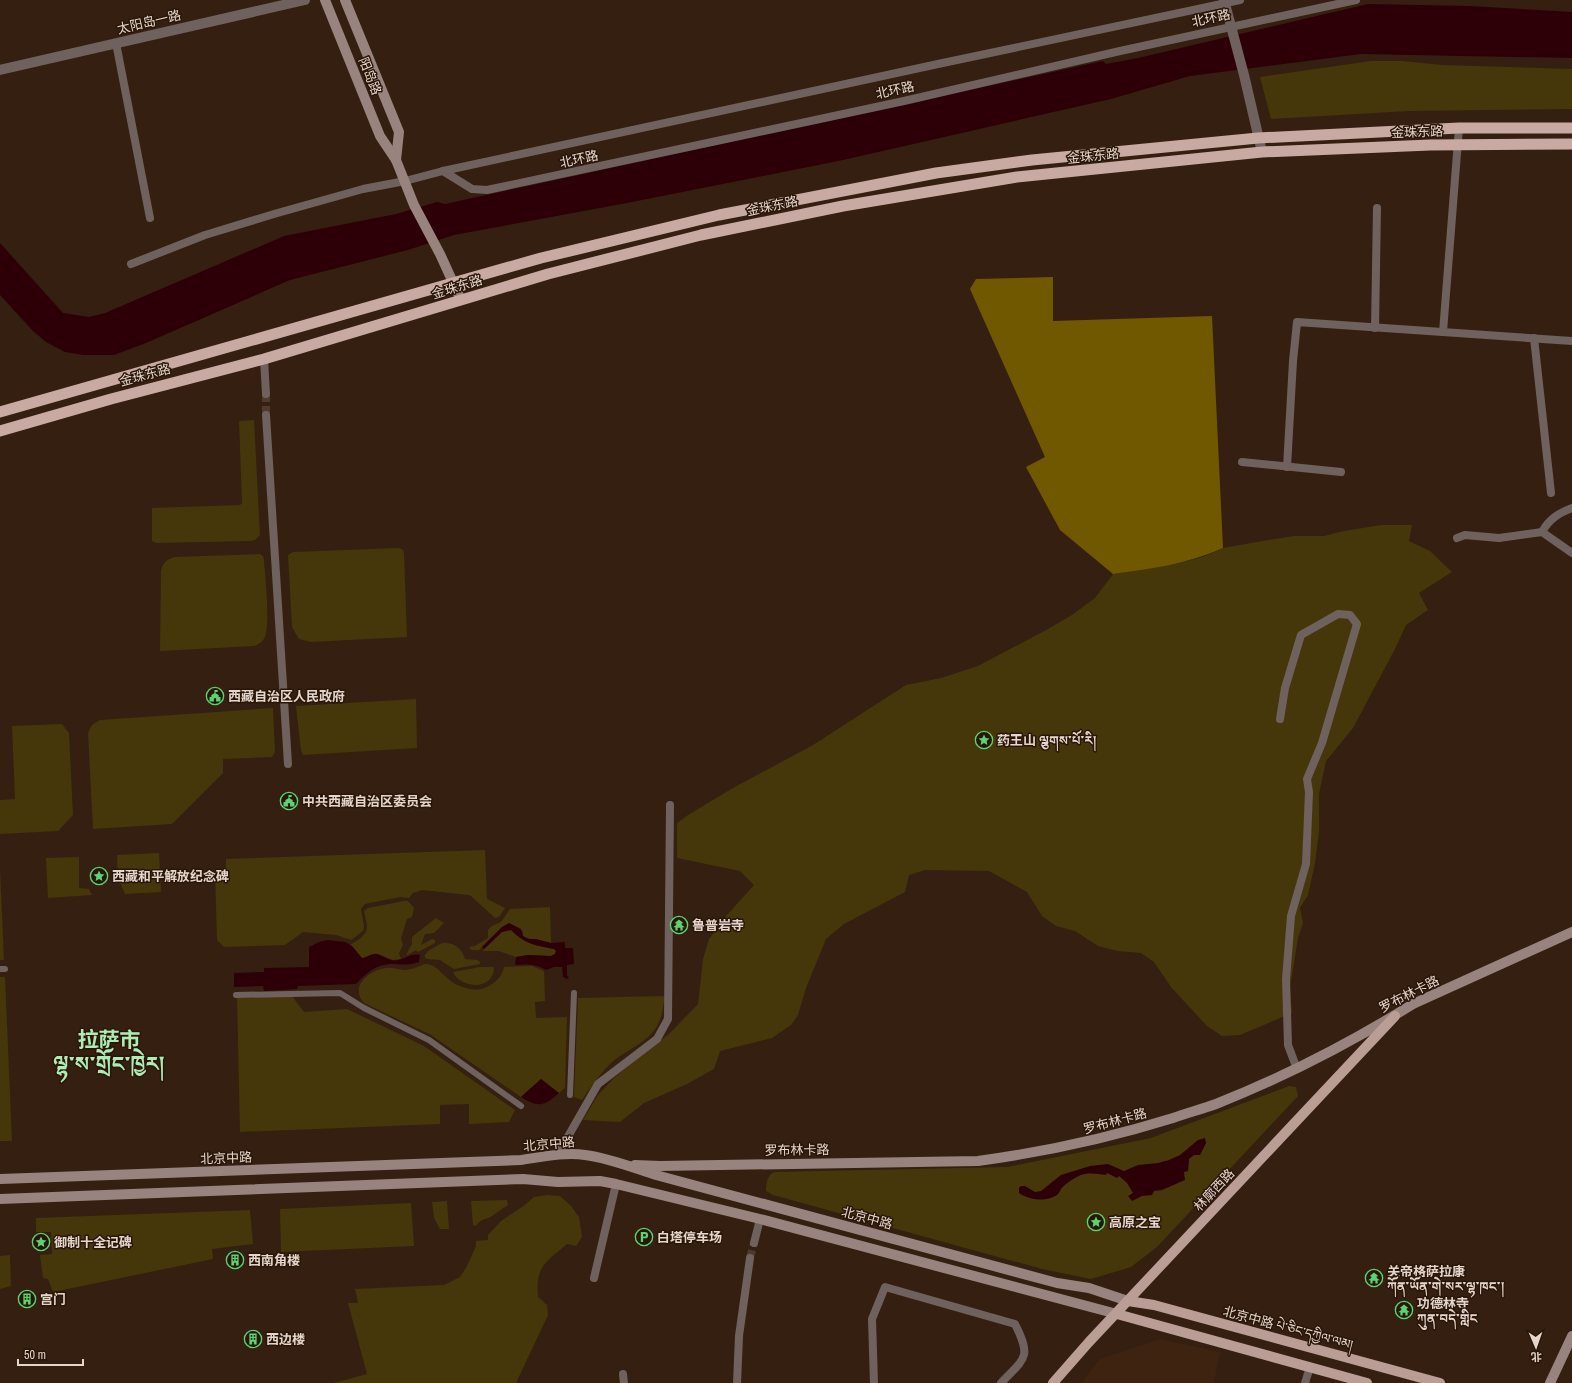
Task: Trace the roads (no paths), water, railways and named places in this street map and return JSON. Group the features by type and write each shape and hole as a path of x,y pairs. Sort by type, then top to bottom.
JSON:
{"highway":[{"name":"金珠东路","path":"0,412 541,258 719,215 936,173 1032,160 1258,138 1459,128 1572,128"},
{"name":"金珠东路","path":"0,431 111,399 264,359 548,274 701,235 843,206 1017,177 1262,152 1458,145 1572,144"}],"main road":[{"name":"阳岛路","path":"325,0 380,136 396,160 414,205 440,254 461,300"},
{"name":"阳岛路","path":"345,0 399,132 396,160"},
{"name":"罗布林卡路","path":"623,1164 660,1166 978,1160 1028,1154 1086,1142 1159,1122 1215,1104 1297,1069 1395,1016 1414,1004 1572,932"},
{"name":"林廓西路","path":"1053,1383 1395,1016"},
{"name":"北京中路","path":"0,1179 521,1160 558,1154 586,1155 623,1164 656,1175 780,1209 1057,1283 1089,1288 1128,1301"},
{"path":"0,1198 523,1179 558,1182 600,1181 760,1219 1117,1314 1367,1383"},
{"name":"北京中路 པེ་ཅིང་དཀྱིལ་ལམ།","path":"1128,1301 1154,1305 1440,1383"},
{"path":"1550,1383 1572,1336"}],"street":[{"name":"太阳岛一路","path":"0,70 305,0"},
{"path":"131,264 204,235 363,189 1224,2 1240,0"},
{"name":"北环路","path":"443,171 472,189 486,190 1231,30 1356,0"},
{"path":"1224,2 1244,75 1262,152"},
{"path":"116,43 150,218"},
{"path":"1443,332 1459,128"},
{"path":"1376,328 1377,208"},
{"path":"1287,467 1293,361 1297,322 1572,341"},
{"path":"1534,338 1551,493"},
{"path":"264,359 266,394"},
{"path":"266,415 288,764"},
{"path":"1242,462 1341,472"},
{"path":"1542,532 1547,523 1562,512 1572,508"},
{"path":"1457,538 1465,534 1499,538 1542,532 1572,553"},
{"path":"1280,718 1285,688 1301,635 1338,614 1350,615 1357,624 1322,743 1307,779 1309,792 1306,864 1290,916 1286,1004 1288,1045 1297,1069"},
{"path":"558,1154 598,1084 657,1039 668,1019 670,805"},
{"path":"236,995 340,993 364,1008 429,1040 521,1106"},
{"path":"570,1095 574,993"},
{"path":"594,1278 616,1184"},
{"path":"754,1243 760,1219"},
{"path":"737,1383 739,1336 750,1258"},
{"path":"874,1383 872,1320 885,1287 1015,1324 1023,1338 1025,1352 1024,1359 1001,1383"},
{"path":"1305,1383 1310,1367"},
{"path":"623,1374 624,1383"}],"tunnel":[{"path":"266,394 266,415"},
{"path":"750,1258 754,1243"}],"place":[{"name":"西藏自治区人民政府","path":"215,696"},
{"name":"药王山 ལྕགས་པོ་རི།","path":"984,740"},
{"name":"中共西藏自治区委员会","path":"289,801"},
{"name":"西藏和平解放纪念碑","path":"99,876"},
{"name":"鲁普岩寺","path":"679,925"},
{"name":"高原之宝","path":"1096,1222"},
{"name":"白塔停车场","path":"644,1237"},
{"name":"御制十全记碑","path":"41,1242"},
{"name":"西南角楼","path":"235,1260"},
{"name":"关帝格萨拉康 ཀོན་ཡོན་གེ་སར་ལྷ་ཁང་།","path":"1374,1278"},
{"name":"宫门","path":"27,1299"},
{"name":"功德林寺 ཀུན་བདེ་གླིང","path":"1404,1310"},
{"name":"西边楼","path":"253,1339"}],"district":[{"name":"拉萨市 ལྷ་ས་གྲོང་ཁྱེར།","path":"109,1051"}]}
